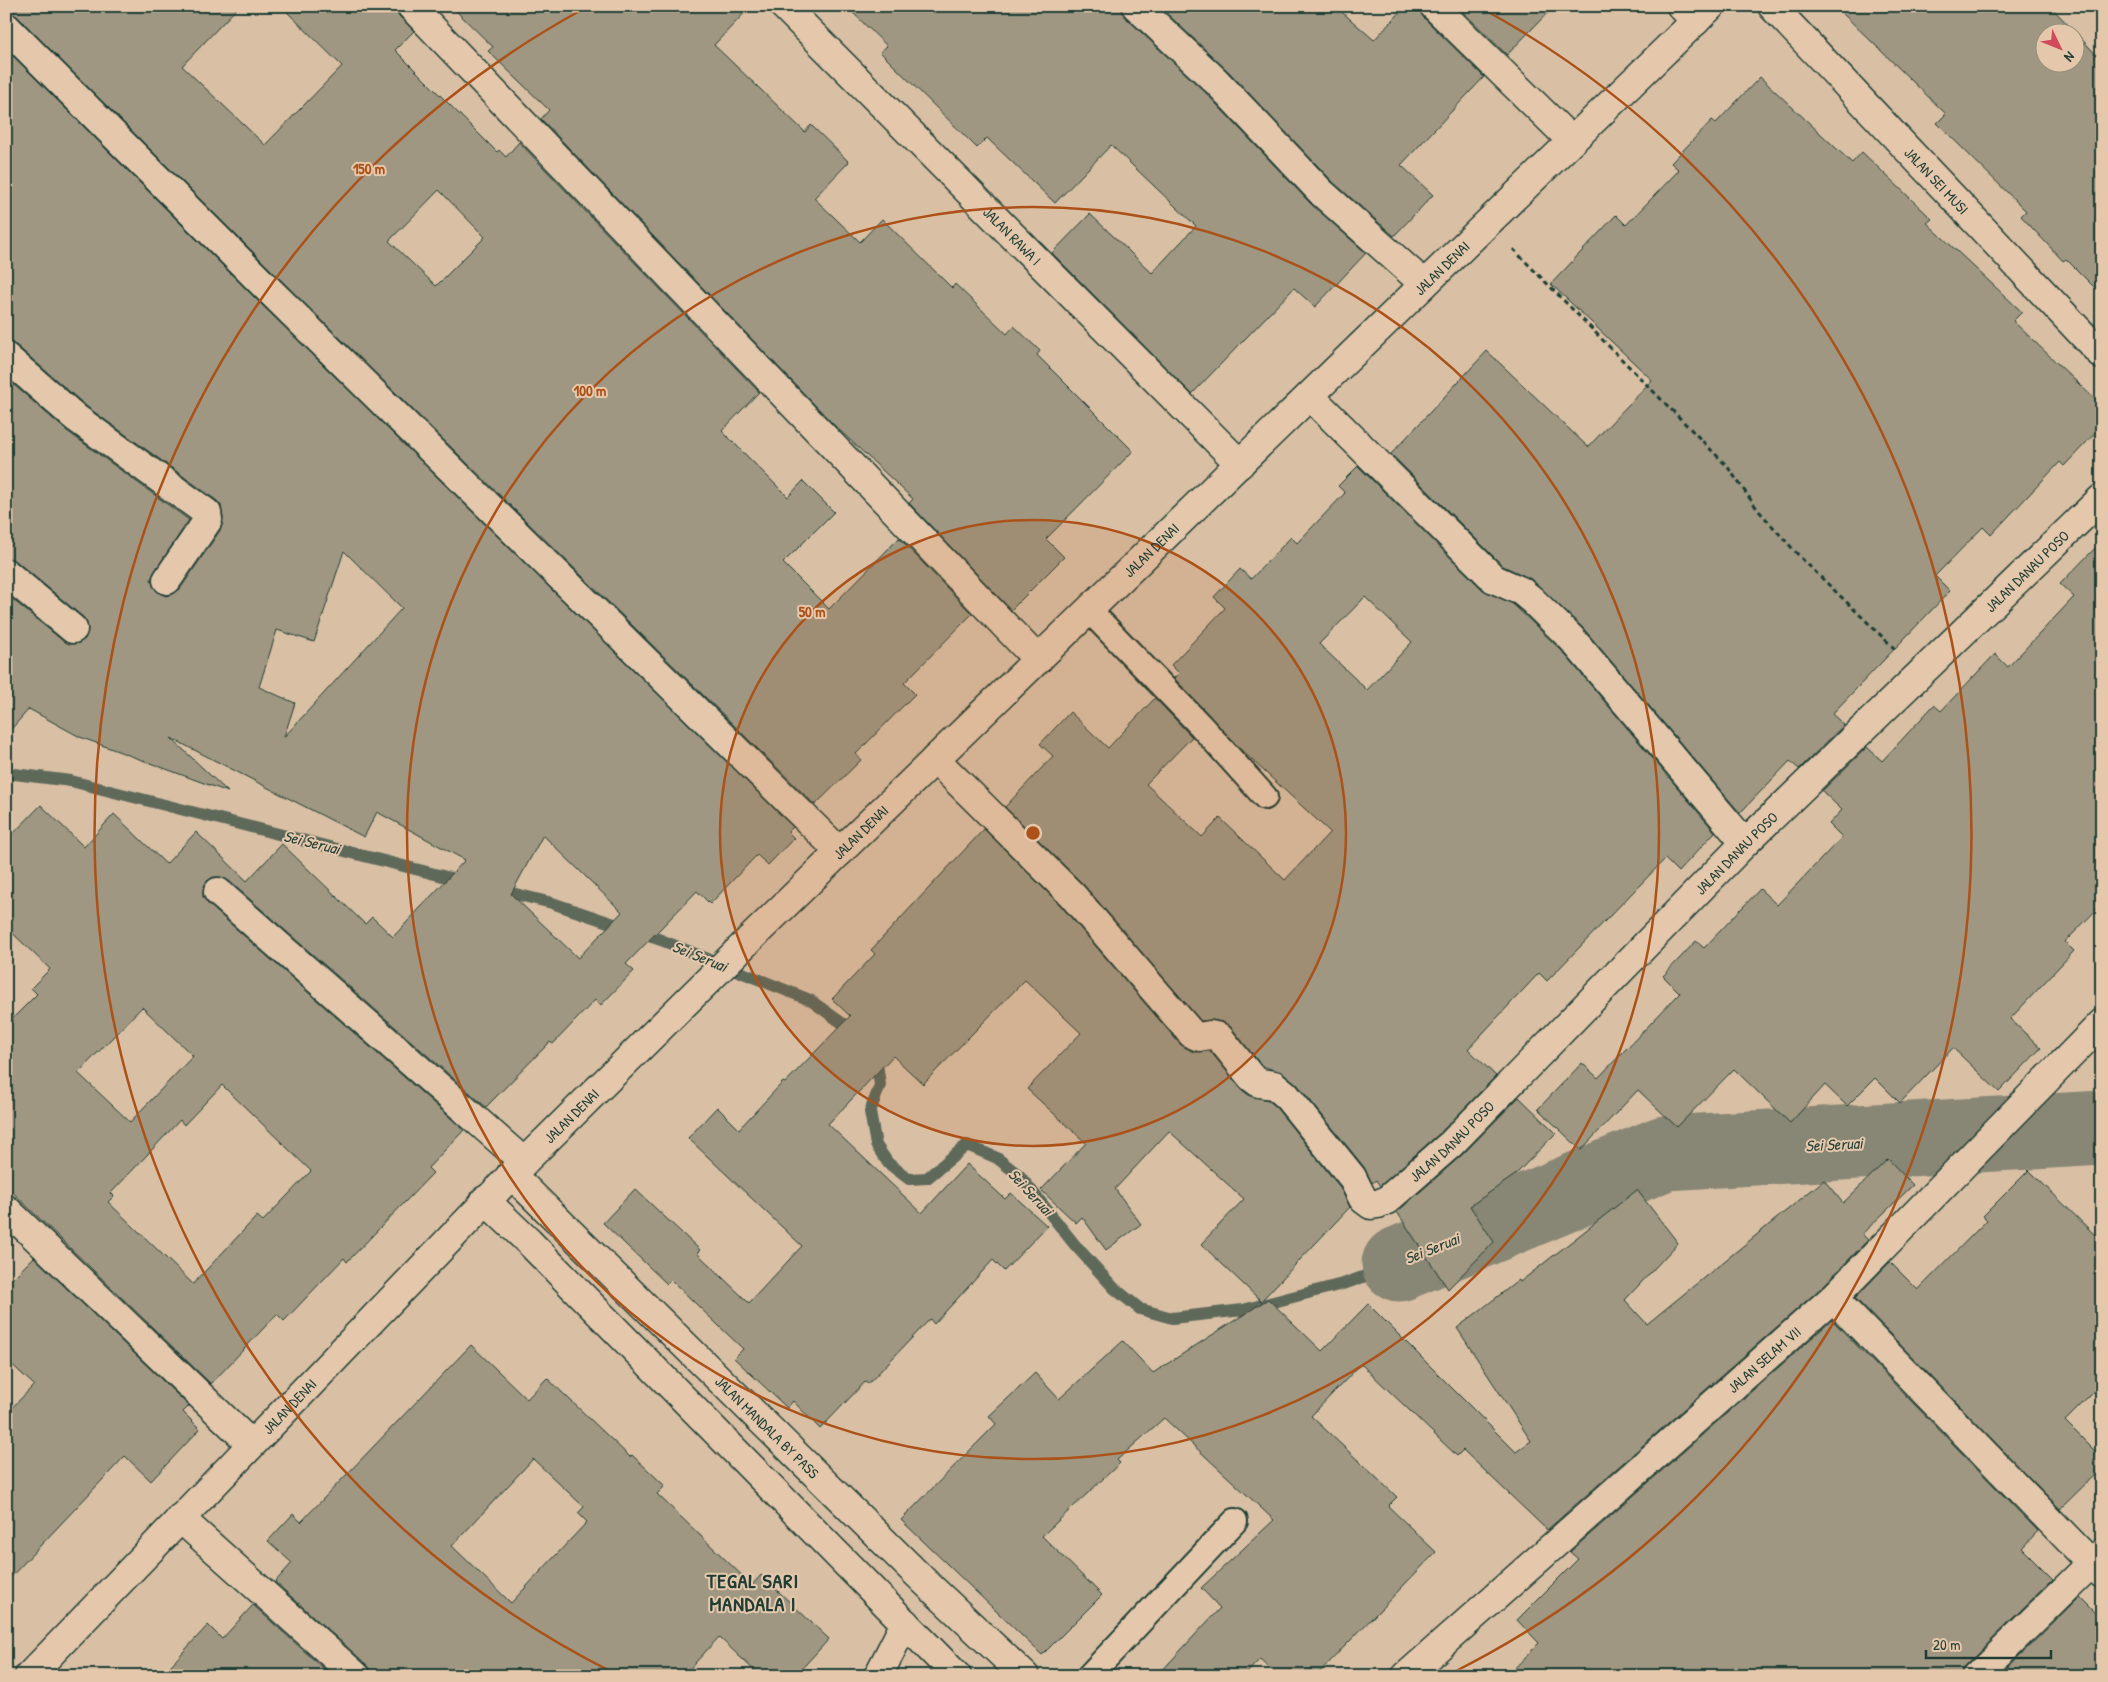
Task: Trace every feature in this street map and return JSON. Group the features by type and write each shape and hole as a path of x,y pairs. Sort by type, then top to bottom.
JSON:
{"street":[{"path":"411,6 1038,660"},
{"name":"JALAN RAWA I","path":"784,6 1240,464"},
{"path":"1136,6 1217,82 1322,193 1424,284"},
{"path":"1434,6 1572,141"},
{"name":"JALAN SEI MUSI","path":"1772,6 2102,355"},
{"name":"JALAN DENAI","path":"30,1676 517,1168 935,759 1572,141 1696,11"},
{"path":"6,27 271,292 840,852"},
{"path":"6,358 76,418 207,513 208,520 167,580"},
{"path":"1310,396 1489,575 1527,596 1572,639 1745,844"},
{"name":"JALAN DANAU POSO","path":"935,759 1072,895 1192,1034 1198,1037 1210,1035 1219,1037 1251,1077 1259,1083 1274,1086 1285,1094 1352,1177 1363,1199 1371,1205 1378,1204 1388,1200 1451,1144 1745,844 2102,498"},
{"path":"6,573 73,629"},
{"name":"JALAN MANDALA BY PASS","path":"218,892 517,1168 924,1581 1025,1676"},
{"name":"JALAN SELAM VII","path":"1406,1676 1833,1298 2102,1023"},
{"path":"485,1200 536,1249 957,1676"},
{"path":"6,1209 251,1444"},
{"path":"1833,1298 2098,1563 1976,1676"},
{"path":"180,1518 356,1676"},
{"path":"878,1676 905,1623"}],"lane":[{"path":"1089,610 1201,726 1265,797"},
{"path":"1089,1676 1235,1521"}],"path":[{"path":"1488,223 1655,395 1727,466 1758,510 1800,558 1921,674"}],"building":[{"path":"6,6 239,6 182,66 265,145 342,66 281,6 396,6 399,16 414,31 395,50 497,152 499,150 506,157 519,142 759,392 722,431 788,497 803,481 834,512 783,563 829,609 899,538 972,614 904,683 915,694 856,754 861,760 815,805 282,281 17,16 6,12","holes":["439,190 485,237 436,286 389,241"]},
{"path":"451,6 751,6 714,45 805,132 811,125 849,162 814,198 860,242 882,219 952,288 955,284 1007,334 1014,326 1040,351 1037,355 1133,451 1046,539 1064,557 1011,610 909,503 913,499 833,424 541,119 549,110 488,51 493,47"},
{"path":"846,6 1121,6 1125,17 1206,93 1311,204 1366,253 1315,307 1294,288 1192,394 1052,253 1090,214 1152,273 1196,226 1111,145 1055,203 987,138 977,148 880,52 887,46"},
{"path":"1159,6 1335,6 1374,40 1406,6 1419,6 1423,17 1484,77 1401,165 1433,195 1394,236 1333,182 1228,71"},
{"path":"1457,6 1554,6 1507,55"},
{"path":"1835,6 2050,6 2065,22 2036,22 2036,72 2086,72 2086,44 2102,61 2102,295 2066,259 2063,261 2021,216 2026,211 1937,123 1946,114"},
{"path":"6,49 260,303 793,827 788,832 794,838 768,865 757,855 710,904 697,891 626,964 634,971 601,1005 595,1000 553,1044 550,1042 486,1107 228,880 221,877 213,877 207,881 203,889 203,897 208,904 464,1130 428,1168 433,1173 347,1262 344,1258 284,1321 277,1314 211,1384 6,1186 6,1025 37,994 31,988 50,969 6,927 6,841 41,805 84,847 114,814 166,864 196,832 247,881 282,844 365,924 372,917 393,937 465,860 377,812 364,837 171,738 228,792 80,737 29,709 6,735 6,594 63,641 70,644 79,643 85,639 88,631 87,623 83,617 16,561 6,558 6,378 67,431 189,520 151,579 153,586 159,593 166,596 180,589 221,529 223,518 221,505 216,500 86,406 16,345 6,342","holes":["344,551 402,608 284,737 295,703 259,687 277,630 314,642","543,835 622,912 578,958 511,894","142,1007 193,1056 130,1122 78,1073","222,1085 311,1171 263,1221 257,1216 193,1284 108,1202 114,1196 111,1193 180,1120 184,1125"]},
{"path":"1760,77 1852,163 1862,152 1932,219 1927,223 2022,312 2013,321 2102,406 2102,426 2064,466 2060,462 1991,535 1983,527 1935,576 1950,591 1832,714 1844,725 1799,769 1790,761 1740,813 1583,628 1531,579 1503,566 1391,454 1487,351 1588,447 1652,380 1551,284 1616,215 1626,225 1679,170 1671,163 1712,120 1716,123"},
{"path":"1358,466 1483,590 1513,604 1561,650 1715,832 1678,872 1665,859 1547,981 1539,973 1468,1049 1496,1076 1440,1133 1380,1186 1376,1180 1372,1183 1364,1167 1297,1084 1283,1073 1262,1066 1231,1027 1223,1022 1213,1020 1201,1021 1084,885 1005,807 1053,756 1040,744 1070,712 1108,748 1155,698 1192,737 1146,784 1202,837 1220,818 1285,880 1330,832 1239,748 1174,678 1179,673 1171,665 1225,608 1214,597 1240,569 1251,579 1291,537 1297,543 1345,493 1338,486","holes":["1365,597 1412,642 1367,690 1319,644"]},
{"path":"2102,541 2102,904 2065,942 2074,951 2010,1019 2041,1048 1999,1092 1953,1048 1900,1103 1875,1078 1847,1106 1825,1085 1790,1123 1734,1069 1677,1127 1638,1090 1581,1150 1538,1109 1582,1063 1598,1078 1680,993 1663,976 1696,941 1704,948 1760,889 1777,905 1842,837 1829,824 1842,810 1822,791 1867,747 1882,761 1934,705 1941,711 1995,654 2008,667 2074,597 2060,584"},
{"path":"984,829 1061,906 1180,1044 1193,1052 1210,1051 1242,1090 1250,1096 1268,1100 1274,1105 1339,1186 1350,1207 1261,1301 1201,1244 1244,1199 1169,1131 1115,1189 1141,1224 1106,1250 1082,1217 1076,1223 1041,1190 1086,1143 1027,1089 1081,1033 1025,980 923,1084 893,1056 828,1124 922,1213 967,1164 1005,1199 1011,1193 1047,1226 1004,1271 993,1260 934,1324 930,1319 868,1384 865,1382 820,1429 793,1401 787,1408 734,1358 743,1349 671,1280 667,1284 603,1223 635,1189 700,1250 697,1253 749,1303 802,1246 688,1138 717,1107 739,1129 783,1082 785,1083 850,1016 832,999 875,954 871,950"},
{"path":"1519,1097 1556,1133 1515,1175 1470,1206 1494,1242 1448,1289 1397,1212 1462,1155"},
{"path":"1888,1159 1913,1185 1862,1234 1868,1240 1822,1287 1547,1530 1463,1450 1457,1456 1360,1365 1311,1416 1397,1497 1388,1506 1436,1552 1316,1676 1279,1676 1260,1659 1244,1676 1157,1676 1220,1608 1201,1588 1274,1520 1164,1418 1117,1460 1120,1463 1042,1536 1102,1595 1042,1655 901,1520 996,1424 989,1416 1035,1373 1059,1399 1123,1341 1153,1373 1268,1299 1322,1351 1368,1304 1516,1452 1531,1441 1457,1328 1519,1280 1520,1282 1637,1190 1678,1243 1625,1300 1647,1324 1824,1180 1843,1203"},
{"path":"2029,1170 2102,1242 2102,1384 2065,1421 2102,1458 2102,1468 2060,1509 1855,1298 1890,1262 1918,1290 1987,1220 1983,1216"},
{"path":"34,1257 189,1406 183,1412 200,1429 151,1481 125,1456 6,1582 6,1414 34,1385 6,1359 6,1285"},
{"path":"1832,1320 2038,1531 2022,1548 2053,1579 1965,1665 1961,1676 1507,1676 1539,1643 1517,1620 1578,1559 1570,1552"},
{"path":"471,1345 527,1399 547,1378 630,1457 632,1455 665,1486 657,1494 752,1585 761,1575 829,1639 795,1676 760,1676 719,1637 683,1676 371,1676 366,1664 275,1582 292,1563 268,1541 293,1514 301,1522","holes":["533,1459 584,1507 578,1513 587,1522 511,1603 452,1546"]},
{"path":"2079,1597 2102,1620 2102,1676 1999,1676"},
{"path":"253,1605 332,1676 161,1676 208,1625 222,1639"}],"waterway":[{"name":"Sei Seruai","path":"6,773 71,781 466,882"},
{"name":"Sei Seruai","path":"495,889 552,903 661,940 810,1000 842,1023 854,1036"},
{"name":"Sei Seruai","path":"871,1058 878,1070 880,1085 870,1112 876,1145 888,1163 909,1179 927,1178 967,1145 997,1158 1020,1176 1075,1245 1114,1288 1140,1309 1172,1318 1243,1310 1346,1283 1399,1264"},
{"name":"Sei Seruai","path":"1399,1264 1665,1153 2102,1128"}],"district":[{"name":"TEGAL SARI MANDALA I","path":"753,1592"}]}
